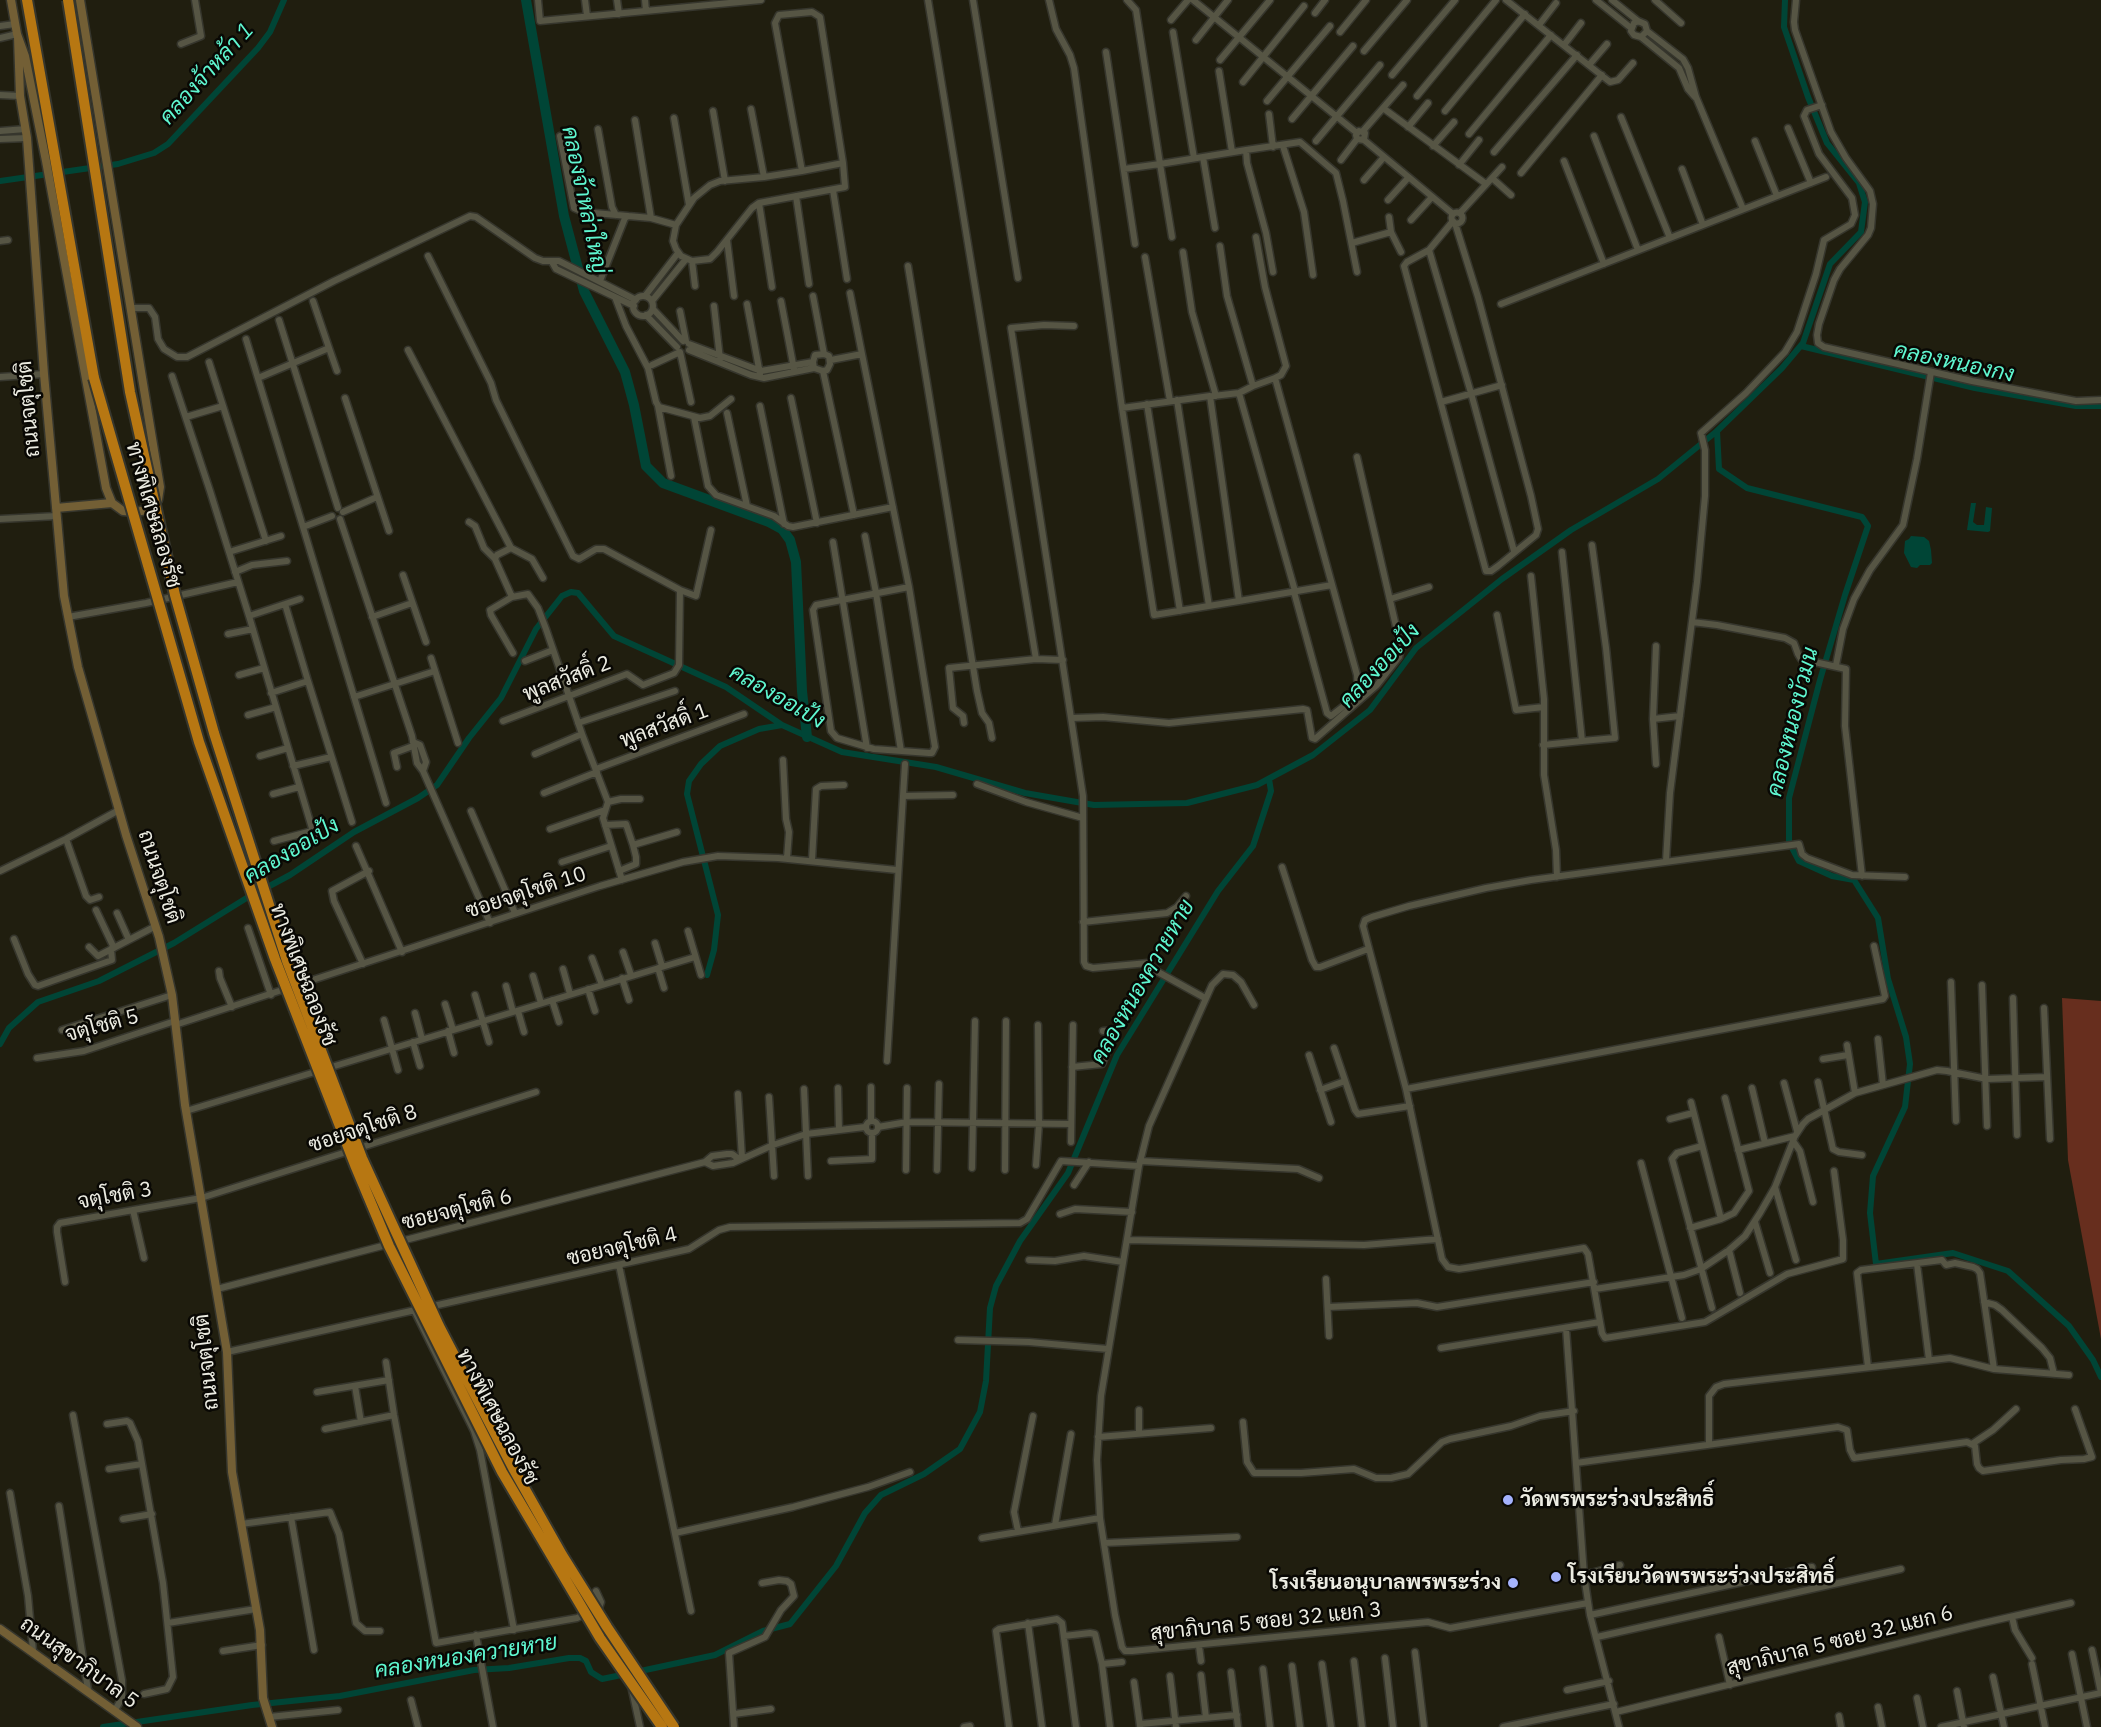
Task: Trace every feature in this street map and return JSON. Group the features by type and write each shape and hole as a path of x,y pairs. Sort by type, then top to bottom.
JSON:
{"highway":[{"name":"ทางพิเศษฉลองรัช","path":"27,0 50,163 71,247 99,397 199,742 278,969 389,1246 502,1472 600,1638 662,1727"},
{"name":"ทางพิเศษฉลองรัช","path":"68,0 130,392 175,595 214,733 287,960 362,1158 439,1326 513,1468 562,1555 674,1727"}],"street":[{"name":"ถนนจตุโชติ","path":"11,0 17,36 20,96 26,133 64,596 78,667 119,810 156,926 172,995 186,1111 227,1352 232,1472 262,1645 263,1698 272,1727"},
{"path":"56,188 106,488 112,503 123,511 146,510 158,500 160,487 80,0"},
{"path":"181,44 201,36 195,0"},
{"path":"538,0 540,21 646,11 677,4 761,0"},
{"path":"585,0 587,16"},
{"path":"617,0 619,14"},
{"path":"645,0 646,11"},
{"path":"927,0 1036,659"},
{"path":"973,0 1018,278"},
{"path":"1049,0 1056,29 1070,55 1074,68 1154,615 1332,585"},
{"path":"1127,0 1136,10 1172,237"},
{"path":"1171,20 1188,0"},
{"path":"1194,0 1337,114 1408,178 1462,219 1454,222 1429,250 1404,266 1486,572 1491,571 1536,535 1538,529 1532,496 1502,385 1454,222"},
{"path":"1196,40 1228,0"},
{"path":"1220,60 1270,0"},
{"path":"1314,13 1325,0"},
{"path":"1340,32 1366,0"},
{"path":"1364,51 1407,0"},
{"path":"1392,75 1455,0"},
{"path":"1417,96 1496,0"},
{"path":"1506,0 1516,3 1525,14 1551,35 1614,82 1633,63"},
{"path":"1596,0 1631,28 1634,35 1644,34 1683,59 1694,84 1696,97 1743,209"},
{"path":"1612,0 1645,24 1644,34"},
{"path":"1655,0 1681,23"},
{"path":"1796,0 1795,30 1818,106 1834,139 1870,191 1873,204 1871,228 1834,280 1816,339 1824,347 1931,372 2076,400 2101,400"},
{"path":"1539,25 1556,3"},
{"path":"1244,82 1304,6"},
{"path":"802,171 776,23 779,15 812,12 820,16 843,163 845,187 759,203 752,208 710,259 689,260 678,253 674,241 676,225 694,198 705,189 725,181 764,177 802,171 843,163"},
{"path":"1445,111 1525,14"},
{"path":"1631,28 1638,21"},
{"path":"1564,45 1581,22"},
{"path":"0,26 15,24"},
{"path":"1267,101 1330,26"},
{"path":"1173,32 1194,158"},
{"path":"1469,134 1551,35"},
{"name":"ถนนจตุโชติ","path":"17,36 26,56 50,163"},
{"path":"0,38 17,36"},
{"path":"1589,65 1606,44"},
{"path":"1292,119 1353,46"},
{"path":"1106,52 1136,244"},
{"path":"1494,152 1577,55"},
{"path":"1316,141 1380,65"},
{"path":"1219,71 1232,152"},
{"path":"1521,172 1602,75"},
{"path":"1341,160 1403,85"},
{"path":"0,95 20,96"},
{"path":"1408,127 1428,103"},
{"path":"1666,861 1670,793 1692,622 1705,496 1702,431 1746,393 1785,352 1797,332 1816,274 1822,242 1832,233 1851,224 1854,218 1855,207 1852,198 1823,160 1804,116 1807,110 1818,106"},
{"path":"1383,108 1486,184"},
{"path":"752,109 764,177"},
{"path":"713,111 725,181"},
{"path":"1269,114 1273,147"},
{"path":"1621,117 1670,238"},
{"path":"674,118 689,206"},
{"path":"635,120 651,218"},
{"path":"1433,146 1454,122"},
{"path":"1788,128 1811,183"},
{"path":"598,129 612,207 620,226"},
{"path":"0,131 26,133"},
{"path":"0,139 26,133"},
{"path":"560,136 574,208 583,212 651,218 676,225"},
{"path":"1594,136 1638,250"},
{"path":"1460,165 1479,140"},
{"path":"1755,141 1777,196"},
{"path":"1124,169 1300,142 1336,173 1357,272"},
{"path":"1283,146 1304,212 1313,275"},
{"path":"1246,150 1246,163 1266,233 1273,272"},
{"path":"1203,157 1215,228"},
{"path":"1364,180 1384,157"},
{"path":"1564,161 1604,264"},
{"path":"28,166 50,163"},
{"path":"1457,213 1502,167"},
{"path":"1682,169 1703,225"},
{"path":"1501,304 1826,177"},
{"path":"1388,200 1408,178"},
{"path":"1492,178 1511,195"},
{"path":"833,190 847,279"},
{"path":"796,196 810,284"},
{"path":"1412,220 1432,196"},
{"path":"759,203 772,287"},
{"path":"131,308 149,308 155,317 158,339 164,350 177,357 187,357 334,281 470,216 476,217 535,258 600,281 635,305 640,315 646,315 653,309"},
{"path":"600,281 620,226 628,216"},
{"path":"1389,217 1391,232 1401,252"},
{"path":"1352,243 1391,232"},
{"path":"1122,408 1239,393 1281,375 1286,366 1265,287 1256,237"},
{"path":"0,241 8,240"},
{"path":"727,240 734,296"},
{"path":"1220,246 1227,296 1253,386"},
{"path":"1429,250 1472,393 1514,551"},
{"path":"1183,252 1192,312 1213,396 1239,601"},
{"path":"623,321 678,253"},
{"path":"428,256 573,556 579,559 596,549 604,549 639,569 696,596 711,530"},
{"path":"1145,257 1209,606"},
{"path":"689,260 695,286"},
{"path":"652,301 689,260"},
{"path":"556,264 587,284 635,305"},
{"path":"908,266 954,555 982,713 989,723 992,738"},
{"path":"850,293 909,587 934,747 932,753 867,747 837,738 832,734 812,612 816,605 909,587"},
{"path":"645,296 652,301 653,309 686,344 720,359 760,374 814,365 823,371 854,515"},
{"path":"813,296 824,354 831,360"},
{"path":"615,297 623,321 648,368 671,476"},
{"path":"313,301 337,371"},
{"path":"781,301 794,369"},
{"path":"747,304 760,374"},
{"path":"714,306 720,359"},
{"path":"646,315 679,350 686,353 680,311"},
{"path":"279,320 343,516 340,519 413,744 417,763 424,773 490,923"},
{"path":"1074,326 1011,328 1083,796 1083,957 1086,966 1093,968 1148,963 1158,972 1205,998"},
{"path":"246,339 386,803"},
{"path":"686,344 678,344 691,402"},
{"path":"258,378 329,348"},
{"path":"408,350 511,548 532,559 543,578"},
{"path":"652,365 679,350"},
{"path":"814,365 815,355 824,354"},
{"path":"831,360 862,354"},
{"path":"823,371 829,367 831,360"},
{"path":"209,362 266,541"},
{"path":"1833,666 1854,599 1870,570 1903,525 1917,459 1931,372"},
{"path":"0,377 44,374"},
{"path":"172,376 249,616 313,833 274,841"},
{"path":"1239,393 1327,712 1331,716 1354,698 1359,685 1275,378"},
{"path":"1441,402 1502,385"},
{"path":"345,398 388,531"},
{"path":"791,398 818,523"},
{"path":"657,405 666,410 700,418 710,416 731,399"},
{"path":"1147,404 1180,611"},
{"path":"186,417 223,406"},
{"path":"760,406 785,524"},
{"path":"727,413 747,506"},
{"path":"694,417 710,490 716,495 774,516 793,527 892,507"},
{"path":"1072,718 1103,717 1169,723 1303,709 1307,710 1312,738 1315,739 1382,681 1399,657 1401,648 1357,456"},
{"path":"332,516 334,510 377,497"},
{"path":"0,519 112,503"},
{"path":"303,527 332,516"},
{"path":"332,516 340,519"},
{"path":"469,522 475,526 484,548 495,560 512,597"},
{"path":"229,552 281,536"},
{"path":"865,536 901,751"},
{"path":"833,542 867,747"},
{"path":"1543,745 1616,738 1592,545"},
{"path":"495,560 497,555 511,548"},
{"path":"1562,552 1582,741"},
{"path":"235,572 252,565 287,561"},
{"path":"403,575 426,642"},
{"path":"1531,576 1544,707 1544,775 1556,850 1557,877"},
{"path":"69,616 147,603 238,582"},
{"path":"1390,599 1429,587"},
{"name":"พูลสวัสดิ์ 2","path":"503,721 627,674 643,685 674,673 679,665 681,590"},
{"path":"513,653 490,612 491,609 512,597 528,594 538,608 582,734 609,802 603,818 622,880"},
{"path":"249,616 300,599"},
{"path":"372,616 412,603"},
{"path":"285,604 352,822"},
{"path":"1497,615 1516,710 1544,707"},
{"path":"1692,622 1785,638 1794,643 1801,658 1846,669 1845,726 1862,876"},
{"path":"228,634 253,629"},
{"path":"1656,646 1653,719 1656,764"},
{"path":"525,662 553,650"},
{"path":"431,658 458,743"},
{"path":"964,723 963,717 953,708 949,669 1036,659 1063,660"},
{"path":"240,675 264,668"},
{"path":"354,697 435,671"},
{"path":"271,693 309,681"},
{"path":"578,723 675,691"},
{"path":"248,715 276,707"},
{"name":"พูลสวัสดิ์ 1","path":"544,793 597,770 744,714"},
{"path":"1653,719 1680,716"},
{"path":"535,754 582,734"},
{"path":"397,767 394,753 413,744"},
{"path":"261,756 288,748"},
{"path":"293,766 332,757"},
{"path":"783,760 786,819 789,832 787,858"},
{"path":"887,1061 905,764"},
{"path":"812,860 816,789 821,786 844,784"},
{"path":"977,784 1026,802 1083,815"},
{"path":"273,794 299,787"},
{"path":"903,795 953,795"},
{"path":"609,802 621,799 640,800"},
{"path":"0,872 119,810"},
{"path":"550,829 605,810"},
{"path":"471,811 515,914"},
{"path":"605,825 626,824 633,845 636,864 620,871"},
{"path":"633,845 677,832"},
{"path":"66,839 86,896 90,900 99,897"},
{"path":"1834,1171 1843,1259 1787,1274 1705,1322 1608,1339 1603,1336 1588,1251 1584,1248 1453,1269 1445,1265 1406,1089 1363,926 1365,920 1372,917 1448,896 1557,877 1793,844 1799,844 1802,854 1807,858 1836,870 1862,876 1905,878"},
{"path":"356,846 369,871 402,952"},
{"path":"562,862 611,846"},
{"name":"ซอยจตุโชติ 10","path":"175,1023 271,995 622,880 702,858 717,856 787,858 897,870"},
{"path":"1282,867 1316,967 1368,949"},
{"path":"363,964 334,901 332,891 369,871"},
{"path":"1083,922 1167,913 1177,907 1186,896"},
{"path":"14,939 23,964 33,982 38,986 112,960 112,948 96,910"},
{"path":"117,913 129,940"},
{"path":"89,947 98,956 156,926"},
{"path":"248,928 271,995"},
{"path":"688,931 701,975"},
{"path":"655,943 664,988"},
{"path":"1406,1089 1883,999 1884,988 1874,946"},
{"path":"623,952 631,975"},
{"path":"186,1111 695,957"},
{"path":"592,958 602,985"},
{"path":"563,969 570,994"},
{"path":"219,971 232,1007"},
{"path":"1237,1537 1104,1543 1100,1518 1098,1437 1108,1349 1146,1133 1205,998 1217,978 1228,974 1241,982 1254,1005"},
{"path":"533,976 541,1003"},
{"path":"622,978 629,1000"},
{"path":"1951,982 1956,1121"},
{"path":"1982,985 1987,1126"},
{"path":"506,986 524,1032"},
{"path":"588,989 595,1011"},
{"path":"62,1029 172,995"},
{"path":"475,995 489,1042"},
{"path":"2013,998 2017,1135"},
{"path":"552,1000 559,1022"},
{"path":"445,1004 454,1053"},
{"path":"2044,1008 2050,1139"},
{"path":"415,1013 422,1039"},
{"path":"384,1020 398,1070"},
{"path":"972,1167 975,1021"},
{"path":"1005,1170 1006,1021"},
{"name":"จตุโชติ 5","path":"37,1058 84,1051 175,1023"},
{"path":"1036,1165 1039,1124 1038,1025"},
{"path":"1071,1142 1073,1025"},
{"path":"1072,1067 1102,1064 1116,1030 1103,1031"},
{"path":"1878,1039 1883,1085"},
{"path":"413,1042 420,1066"},
{"path":"1847,1045 1855,1093"},
{"path":"1334,1048 1358,1114 1410,1106"},
{"path":"1309,1055 1331,1122"},
{"path":"1823,1059 1848,1055"},
{"path":"1328,1307 1417,1303 1437,1307 1671,1278 1701,1269 1729,1250 1745,1236 1755,1222 1774,1187 1795,1136 1808,1119 1855,1093 1937,1070 1987,1079 2047,1077"},
{"path":"1320,1090 1345,1082"},
{"path":"1818,1082 1833,1149 1862,1155"},
{"path":"1784,1083 1795,1136 1813,1202"},
{"path":"937,1170 939,1084"},
{"path":"872,1087 872,1120"},
{"path":"838,1088 839,1130"},
{"path":"906,1170 907,1088"},
{"path":"1752,1088 1765,1143"},
{"path":"804,1089 808,1176"},
{"name":"ซอยจตุโชติ 8","path":"201,1198 536,1092"},
{"path":"738,1094 740,1158"},
{"path":"770,1097 774,1176"},
{"path":"1690,1228 1721,1220 1737,1209 1749,1191 1725,1098"},
{"path":"1691,1102 1721,1220"},
{"path":"1670,1119 1693,1113"},
{"path":"872,1120 878,1127"},
{"path":"872,1120 865,1127 867,1132 872,1134"},
{"path":"878,1127 907,1122 1071,1124"},
{"name":"ซอยจตุโชติ 6","path":"217,1289 705,1162 713,1166 733,1163 772,1145 806,1134 865,1127"},
{"path":"872,1134 877,1131 878,1127"},
{"path":"831,1161 872,1159 872,1134"},
{"path":"1738,1150 1795,1136"},
{"path":"1702,1146 1677,1153 1672,1157 1712,1308"},
{"name":"ซอยจตุโชติ 4","path":"227,1352 689,1249 719,1230 730,1227 1020,1223 1027,1219 1060,1161 1089,1162"},
{"path":"1074,1185 1089,1162 1298,1169 1319,1178"},
{"path":"1641,1163 1682,1318"},
{"path":"1774,1187 1796,1260"},
{"name":"จตุโชติ 3","path":"65,1282 57,1232 58,1224 201,1198"},
{"path":"1060,1214 1075,1209 1132,1212"},
{"path":"134,1210 144,1258"},
{"path":"1755,1222 1770,1273"},
{"path":"1127,1240 1364,1245 1438,1239"},
{"path":"1729,1250 1740,1293"},
{"path":"1029,1260 1054,1260 1084,1256 1123,1262"},
{"path":"1868,1367 1857,1273 1861,1270 1942,1260 1946,1264 1955,1263 1977,1269 1982,1278 1994,1369"},
{"path":"619,1264 691,1611"},
{"path":"1917,1264 1929,1360"},
{"path":"1326,1279 1329,1336"},
{"path":"1984,1302 2002,1310 2042,1348 2050,1358 2054,1374"},
{"path":"414,1310 474,1431 480,1450 514,1630"},
{"path":"1441,1348 1600,1322"},
{"path":"1566,1328 1574,1411 1584,1575 1590,1615 1609,1681 1619,1727"},
{"path":"958,1340 1029,1341 1108,1349"},
{"path":"1709,1443 1709,1396 1716,1387 1724,1384 1956,1358 1994,1369 2069,1375"},
{"path":"386,1362 393,1415 436,1643 577,1618 599,1608 601,1602 596,1591"},
{"path":"317,1392 389,1380"},
{"path":"355,1386 361,1422"},
{"path":"1576,1463 1838,1427 1847,1430 1851,1455 1858,1458 1960,1443 1972,1444 1993,1430 2016,1409"},
{"path":"1972,1444 1975,1446 1977,1464 1983,1471 2061,1460 2084,1460 2092,1457 2075,1409"},
{"path":"1138,1410 1139,1432"},
{"path":"1243,1422 1247,1462 1254,1473 1301,1473 1354,1469 1376,1478 1391,1478 1408,1474 1442,1442 1450,1439 1511,1426 1540,1416 1574,1411"},
{"path":"73,1415 122,1680 122,1698 115,1710"},
{"path":"325,1429 393,1415"},
{"path":"1018,1532 1014,1512 1033,1416"},
{"path":"107,1425 122,1420 130,1423 138,1441 152,1514 168,1623 174,1673 172,1682 164,1691 144,1694"},
{"path":"1098,1437 1211,1428"},
{"path":"1055,1525 1071,1434"},
{"path":"109,1469 142,1464"},
{"path":"675,1533 793,1507 860,1489 910,1472"},
{"path":"10,1493 28,1596 33,1651"},
{"path":"59,1506 88,1690"},
{"path":"241,1524 330,1512 339,1534 356,1623 365,1631 380,1631"},
{"path":"123,1518 152,1514"},
{"path":"291,1517 314,1650"},
{"path":"982,1538 1100,1518"},
{"name":"สุขาภิบาล 5 ซอย 32 แยก 3","path":"1104,1543 1115,1615 1122,1647 1125,1651 1199,1646 1428,1622 1450,1628 1588,1603"},
{"path":"1584,1575 1620,1565"},
{"path":"1590,1615 1812,1567"},
{"path":"1597,1637 1901,1569"},
{"path":"735,1727 729,1653 765,1637 774,1620 793,1598 794,1590 787,1581 762,1583"},
{"name":"สุขาภิบาล 5 ซอย 32 แยก 6","path":"1616,1712 2072,1603"},
{"path":"168,1623 256,1610"},
{"path":"2012,1617 2014,1630 2032,1661 2045,1727"},
{"path":"1009,1727 996,1631 1057,1619 1062,1623 1076,1727"},
{"path":"1028,1623 1042,1727"},
{"name":"ถนนสุขาภิบาล 5","path":"0,1629 88,1690 136,1727"},
{"path":"1064,1636 1095,1634 1102,1664 1110,1727"},
{"path":"476,1635 493,1727"},
{"path":"1719,1637 1730,1685"},
{"path":"223,1651 262,1645"},
{"path":"1199,1646 1201,1661"},
{"path":"1941,1727 1964,1725 2001,1714 2101,1693 2092,1650"},
{"path":"1415,1652 1424,1727"},
{"path":"2072,1654 2087,1727"},
{"path":"1385,1658 1393,1727"},
{"path":"1354,1661 1362,1727"},
{"path":"1102,1664 1122,1662"},
{"path":"1322,1664 1331,1727"},
{"path":"1292,1666 1300,1727"},
{"path":"1263,1669 1270,1727"},
{"path":"1231,1672 1238,1727"},
{"path":"1201,1675 1206,1718"},
{"path":"1170,1676 1175,1724"},
{"path":"1993,1677 2004,1727"},
{"path":"1567,1690 1609,1681"},
{"path":"1134,1682 1140,1725 1175,1724 1237,1715"},
{"path":"632,1690 640,1727"},
{"path":"1957,1691 1964,1725"},
{"path":"1917,1698 1923,1727"},
{"path":"411,1700 418,1727"},
{"path":"1503,1727 1614,1704"},
{"path":"1878,1707 1882,1727"},
{"path":"734,1714 771,1709"},
{"path":"267,1713 338,1710"},
{"path":"1839,1716 1841,1727"}],"shaded area":[{"path":"2062,998 2101,1001 2101,1339 2068,1160"}],"water":[{"path":"1971,503 1976,503 1973,522 1977,525 1984,525 1986,507 1992,508 1990,531 1967,530"},
{"path":"1911,536 1924,537 1929,541 1932,563 1930,565 1911,567 1904,553 1905,541"}],"waterway":[{"name":"คลองจ้าหล้า 1","path":"0,181 118,164 154,153 168,144 258,48 270,32 284,0"},
{"name":"คลองจ้าหล่าใหญ่","path":"526,0 564,216 584,291 625,372 646,466 663,483 769,522 782,529 790,540 796,562 802,691 807,737"},
{"name":"คลองออเป้ง","path":"262,890 290,875 354,832 418,798 437,785 469,738 501,698 536,629 562,596 571,592 578,593 614,636 726,687 782,725 842,752 936,767 1025,793 1094,805 1187,803 1257,785 1313,755 1370,710 1416,648 1502,579 1571,530 1658,479 1717,431 1782,368 1803,343 1830,264 1861,232 1865,202 1859,183 1827,143 1808,97 1784,27 1785,0"},
{"name":"คลองหนองกง","path":"1801,346 1975,388 2076,406 2101,406"},
{"name":"คลองหนองบัวมน","path":"1717,431 1719,469 1747,488 1862,517 1868,526 1820,680 1789,798 1789,842 1799,861 1832,876 1854,880 1878,918 1888,979 1906,1037 1910,1064 1905,1107 1873,1176 1870,1213 1876,1264 1953,1253 2008,1271 2069,1326 2093,1360 2101,1377"},
{"path":"707,975 714,950 718,915 687,794 689,781 701,764 720,746 759,729 782,725"},
{"name":"คลองหนองควายหาย","path":"636,1672 715,1655 763,1631 790,1624 836,1566 865,1513 881,1495 924,1474 960,1449 980,1412 986,1381 990,1308 996,1286 1020,1241 1068,1173 1117,1055 1218,891 1253,846 1271,791 1269,779"},
{"name":"คลองออเป้ง","path":"0,1044 9,1028 38,1002 99,981 174,943 253,894"},
{"name":"คลองหนองควายหาย","path":"103,1727 252,1705 340,1696 474,1670 509,1668 569,1658 580,1658 586,1661 591,1672 602,1679 626,1674"}],"place":[{"name":"วัดพรพระร่วงประสิทธิ์","path":"1508,1500"},
{"name":"โรงเรียนวัดพรพระร่วงประสิทธิ์","path":"1556,1577"},
{"name":"โรงเรียนอนุบาลพรพระร่วง","path":"1513,1583"}]}
